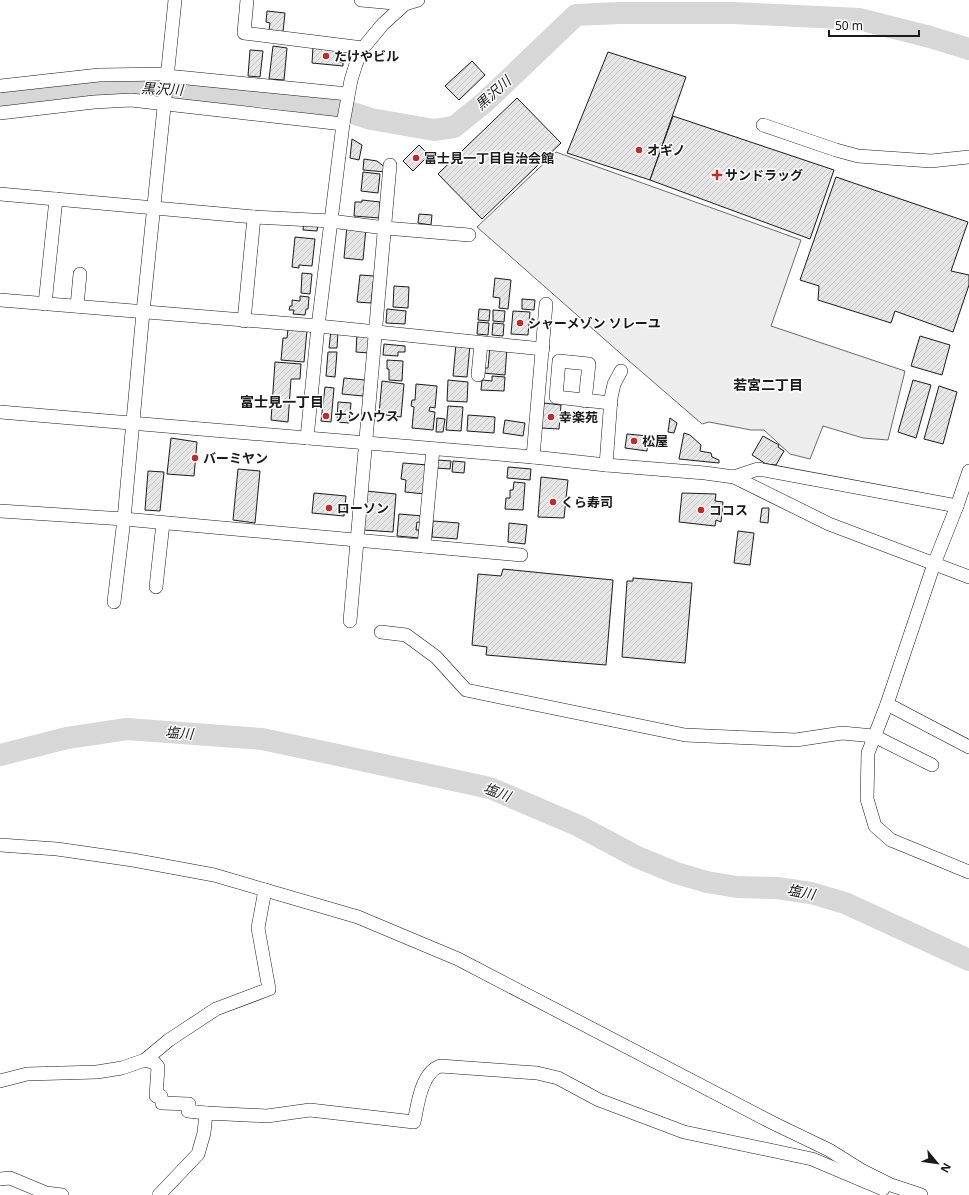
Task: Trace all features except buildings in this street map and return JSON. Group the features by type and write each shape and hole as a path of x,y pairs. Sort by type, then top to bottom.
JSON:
{"street":[{"path":"114,602 124,519 143,312 175,0"},
{"path":"247,0 244,32 363,48"},
{"path":"362,0 405,4 418,0"},
{"path":"308,438 318,326 348,94 356,64 363,48 383,24 405,4"},
{"path":"0,86 99,75 167,75 348,94"},
{"path":"0,113 94,102 131,100 343,124"},
{"path":"763,125 858,156 930,161 969,157"},
{"path":"350,621 390,165"},
{"path":"0,194 254,217 331,221 385,228 469,235"},
{"path":"45,304 56,200"},
{"path":"244,321 254,217"},
{"path":"77,306 80,274"},
{"path":"0,300 318,326 542,349"},
{"path":"533,457 546,304"},
{"path":"478,375 481,343"},
{"path":"606,465 614,384 621,371"},
{"path":"585,401 611,404"},
{"path":"0,412 533,457 734,477 829,524 969,577"},
{"path":"424,546 433,449"},
{"path":"734,477 758,469 957,506"},
{"path":"969,471 934,564 887,704 868,753 867,799 875,826 891,840 969,872"},
{"path":"0,511 163,522 521,555"},
{"path":"156,587 163,522"},
{"path":"381,632 406,635 436,657 466,690 685,735 796,740 842,733 874,736 932,765"},
{"path":"887,704 969,747"},
{"path":"0,845 57,849 133,860 214,875 358,917 458,959 759,1116 829,1150 890,1185 921,1195"},
{"path":"0,1081 27,1074 97,1072 122,1068 145,1060 169,1040 216,1009 269,989 258,928 265,890"},
{"path":"145,1060 155,1063 158,1067 156,1096 161,1096 162,1103 188,1104 188,1111 267,1116 310,1110 414,1122 424,1082 428,1074 440,1066 537,1073 558,1078 599,1100 684,1132 812,1159 864,1182 900,1195"},
{"path":"159,1195 198,1154 204,1132 206,1113"},
{"path":"0,1179 10,1178 46,1193 62,1195"}],"shaded area":[{"path":"556,152 801,240 771,326 905,371 888,440 863,438 823,426 810,459 790,454 764,430 751,430 709,422 702,424 628,360 477,227"}],"waterway":[{"name":"黒沢川","path":"0,101 137,87 262,96 328,105 371,119 434,130 454,127 485,102 576,15 619,13 734,13 859,19 930,37 969,49"},
{"name":"塩川","path":"0,755 67,738 127,729 262,739 333,754 490,788 579,826 637,857 676,873 707,882 737,887 777,888 811,893 845,903 969,960"}],"place":[{"name":"たけやビル","path":"326,56"},
{"name":"オギノ","path":"639,150"},
{"name":"富士見一丁目自治会館","path":"416,158"},
{"name":"サンドラッグ","path":"717,175"},
{"name":"シャーメゾン ソレーユ","path":"520,323"},
{"name":"ナンハウス","path":"326,416"},
{"name":"幸楽苑","path":"551,417"},
{"name":"松屋","path":"634,441"},
{"name":"バーミヤン","path":"195,458"},
{"name":"くら寿司","path":"553,502"},
{"name":"ローソン","path":"329,508"},
{"name":"ココス","path":"701,510"}],"district":[{"name":"若宮二丁目","path":"768,385"},
{"name":"富士見一丁目","path":"282,402"}]}
